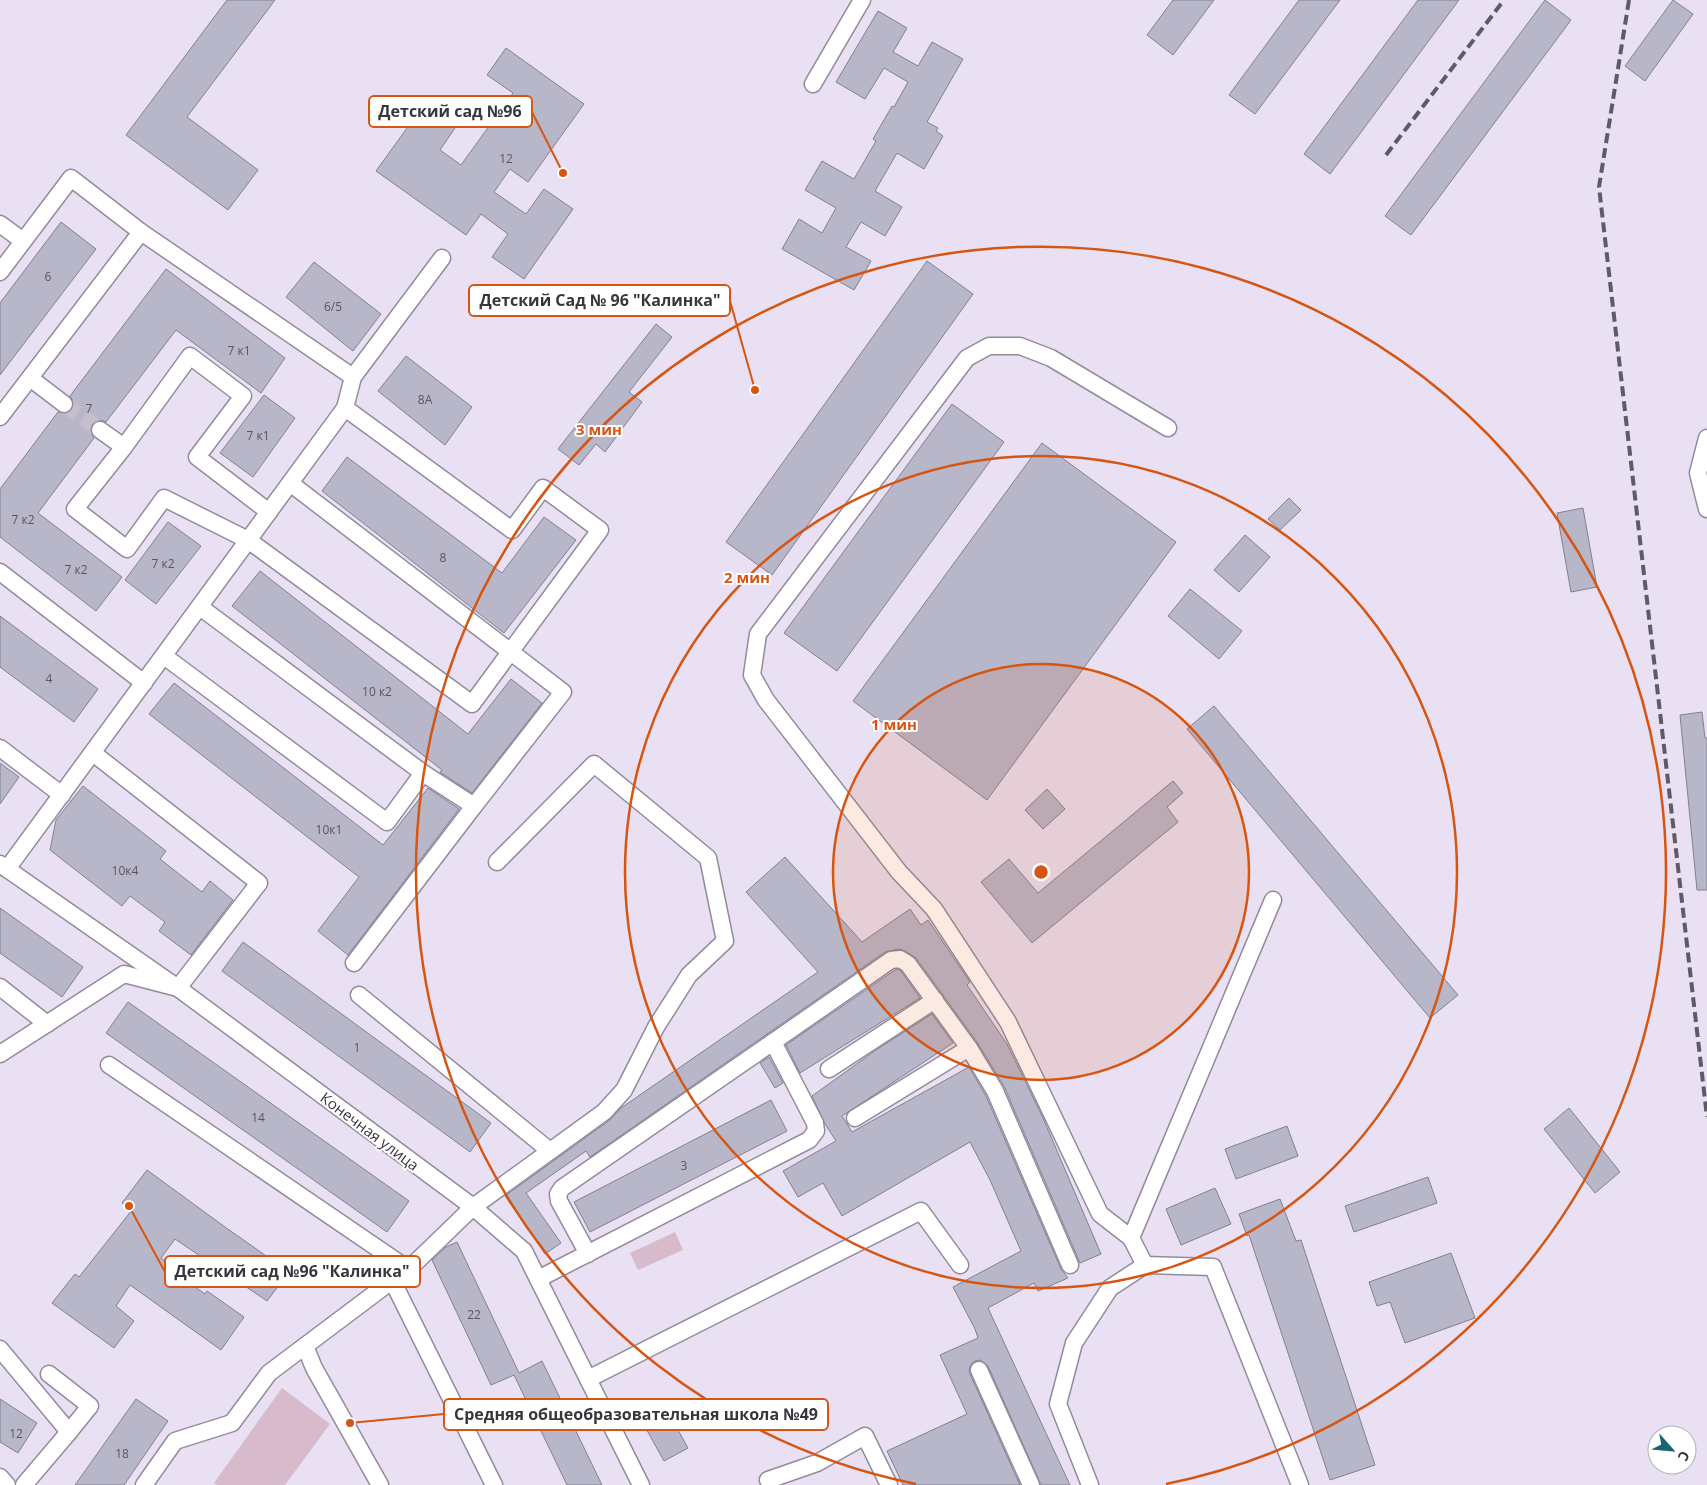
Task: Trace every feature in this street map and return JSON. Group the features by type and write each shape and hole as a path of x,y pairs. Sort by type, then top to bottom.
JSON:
{"street":[{"path":"813,84 862,0"},
{"path":"0,272 71,178 141,232 353,377"},
{"path":"0,224 23,241"},
{"path":"0,417 141,232"},
{"path":"4,867 62,795 346,408 353,377 442,258"},
{"path":"1145,1265 1131,1238 1100,1214 1008,1022 934,909 887,857 766,700 752,675 758,634 967,358 989,346 1020,346 1051,358 1168,428"},
{"path":"269,512 197,457 243,396 190,356 124,447 75,509 127,549 164,498 248,540 472,704 600,530 544,488 512,530 346,408"},
{"path":"30,378 64,404"},
{"path":"100,430 124,447"},
{"path":"1707,438 1698,473 1707,509"},
{"path":"290,483 563,692 354,964"},
{"path":"0,572 144,683"},
{"path":"200,607 423,773 474,806"},
{"path":"164,656 387,822 423,773"},
{"path":"0,748 62,795"},
{"path":"0,1054 124,974 178,988 258,883 93,753"},
{"path":"144,1485 175,1441 232,1423 269,1373 408,1269 473,1207 604,1112 624,1090 656,1027 689,975 725,941 708,858 594,764 498,862"},
{"name":"Конечная улица","path":"4,867 178,988 473,1207 524,1251 641,1485"},
{"path":"1131,1238 1273,900"},
{"path":"588,1254 559,1201 558,1194 562,1188 891,960 900,959 908,964 935,1000 969,1048 995,1091 1070,1264"},
{"path":"0,987 47,1024"},
{"path":"359,995 550,1151"},
{"path":"829,1069 935,1000"},
{"path":"538,1279 809,1140 816,1131 815,1123 773,1042"},
{"path":"855,1118 969,1048"},
{"path":"108,1065 408,1269"},
{"path":"588,1379 921,1211 960,1265"},
{"path":"1090,1485 1058,1404 1074,1343 1110,1288 1145,1265 1213,1267 1300,1485"},
{"path":"392,1280 494,1485"},
{"path":"305,1346 314,1368 380,1485"},
{"path":"0,1349 69,1432"},
{"path":"979,1370 1031,1485"},
{"path":"24,1485 90,1406 49,1374"},
{"path":"768,1480 817,1463 865,1436 889,1485"},
{"path":"0,1477 6,1485"}],"shaded area":[{"path":"675,1232 683,1250 638,1270 630,1253"},
{"path":"282,1388 330,1424 285,1485 217,1485 214,1483"}],"building":[{"path":"227,0 275,0 187,117 258,170 228,210 126,135"},
{"path":"1173,0 1214,0 1173,55 1147,35"},
{"path":"1299,0 1340,0 1255,114 1229,95"},
{"path":"1418,0 1459,0 1330,174 1304,154"},
{"path":"1545,0 1571,20 1411,235 1385,216"},
{"path":"1673,0 1693,14 1645,81 1625,66"},
{"path":"878,11 907,28 893,52 918,66 932,42 963,59 927,122 938,128 936,131 943,136 924,169 897,153 875,191 902,207 885,236 861,222 846,247 871,261 854,290 782,249 799,219 822,233 836,208 805,190 822,161 854,179 876,141 873,139 908,82 884,68 865,99 836,82"},
{"path":"506,48 584,104 528,182 510,169 494,192 526,214 544,189 573,209 524,279 492,257 508,234 481,214 466,235 376,171 423,106 455,128 440,150 461,165 513,93 487,75"},
{"path":"61,222 96,249 0,375 0,303"},
{"path":"927,261 973,294 772,575 726,542"},
{"path":"314,262 381,314 353,351 286,297"},
{"path":"166,269 285,358 261,393 176,330 106,422 100,420 92,424 90,430 94,438 38,513 122,577 96,611 0,537 0,489 58,412 67,413 72,410 73,401 70,396"},
{"path":"656,324 672,337 629,392 642,402 605,452 596,444 579,465 558,449"},
{"path":"406,356 472,407 445,445 378,391"},
{"path":"264,395 295,418 253,477 220,453"},
{"path":"952,404 1004,442 837,671 784,633"},
{"path":"1042,443 1176,542 987,800 853,701"},
{"path":"347,457 502,573 544,517 576,540 504,633 322,491"},
{"path":"1289,498 1301,510 1280,530 1268,519"},
{"path":"1583,508 1597,587 1571,592 1557,513"},
{"path":"168,522 201,546 156,604 125,580"},
{"path":"1245,535 1270,557 1239,592 1214,570"},
{"path":"260,571 468,734 511,679 542,703 472,793 440,772 442,770 232,606"},
{"path":"1190,589 1242,631 1219,659 1168,616"},
{"path":"0,616 98,689 74,722 0,667"},
{"path":"174,683 383,845 428,788 459,809 348,955 318,931 359,877 149,714"},
{"path":"1214,706 1458,995 1430,1018 1187,729"},
{"path":"1702,712 1705,738 1707,738 1707,890 1697,890 1680,715"},
{"path":"0,763 19,777 0,804"},
{"path":"1173,781 1183,793 1167,807 1178,822 1032,943 981,882 1009,859 1038,893"},
{"path":"83,786 166,851 160,859 202,892 210,881 233,900 191,955 159,931 165,922 130,896 122,906 50,850 56,820"},
{"path":"1047,789 1065,809 1043,829 1025,810"},
{"path":"785,857 862,942 910,909 921,925 928,920 970,982 967,985 1007,1044 1043,1118 1101,1254 1080,1263 1004,1086 977,1042 916,958 899,949 885,952 590,1157 586,1151 526,1193 561,1243 545,1254 505,1196 610,1120 621,1108 818,972 746,892"},
{"path":"0,908 83,967 62,997 0,953"},
{"path":"243,942 491,1123 470,1152 222,971"},
{"path":"898,969 920,998 800,1073 786,1045"},
{"path":"128,1002 409,1201 387,1232 106,1033"},
{"path":"932,1014 953,1043 842,1116 852,1132 969,1067 986,1096 1061,1269 1068,1278 1038,1291 1034,1283 988,1308 1070,1485 1041,1485 988,1366 980,1360 971,1364 970,1374 1020,1485 903,1485 887,1451 967,1414 940,1355 978,1338 953,1287 1021,1251 990,1180 970,1142 842,1216 823,1183 798,1197 783,1171 836,1141 825,1124 812,1096 876,1050"},
{"path":"769,1057 783,1083 775,1088 760,1063"},
{"path":"771,1100 787,1131 590,1232 574,1202"},
{"path":"1569,1108 1620,1172 1595,1193 1544,1129"},
{"path":"1287,1126 1298,1156 1236,1179 1225,1149"},
{"path":"147,1170 289,1272 267,1301 175,1239 161,1258 172,1266 170,1269 205,1294 207,1291 244,1317 221,1350 130,1285 116,1306 134,1321 114,1348 52,1303 75,1274 79,1277 132,1210 122,1203"},
{"path":"1428,1177 1437,1203 1354,1232 1345,1206"},
{"path":"1215,1188 1231,1224 1181,1245 1166,1209"},
{"path":"1280,1199 1296,1241 1301,1240 1375,1465 1330,1480 1249,1235 1247,1236 1239,1214"},
{"path":"457,1242 519,1373 542,1361 602,1485 567,1485 514,1375 491,1385 432,1260 446,1247"},
{"path":"1451,1253 1475,1318 1405,1343 1390,1302 1377,1306 1369,1282"},
{"path":"0,1399 37,1423 18,1453 0,1442"},
{"path":"136,1399 168,1421 124,1485 75,1485"},
{"path":"663,1403 688,1448 664,1461 639,1416"}],"tunnel":[{"path":"64,404 100,430"}],"railway":[{"path":"1386,155 1504,0"},
{"path":"1629,0 1599,187 1707,1117"}],"place":[{"name":"Детский сад №96","path":"563,173"},
{"name":"Детский Сад № 96 \"Калинка\"","path":"755,390"},
{"name":"Детский сад №96 \"Калинка\"","path":"129,1206"},
{"name":"Средняя общеобразовательная школа №49","path":"350,1423"}]}
